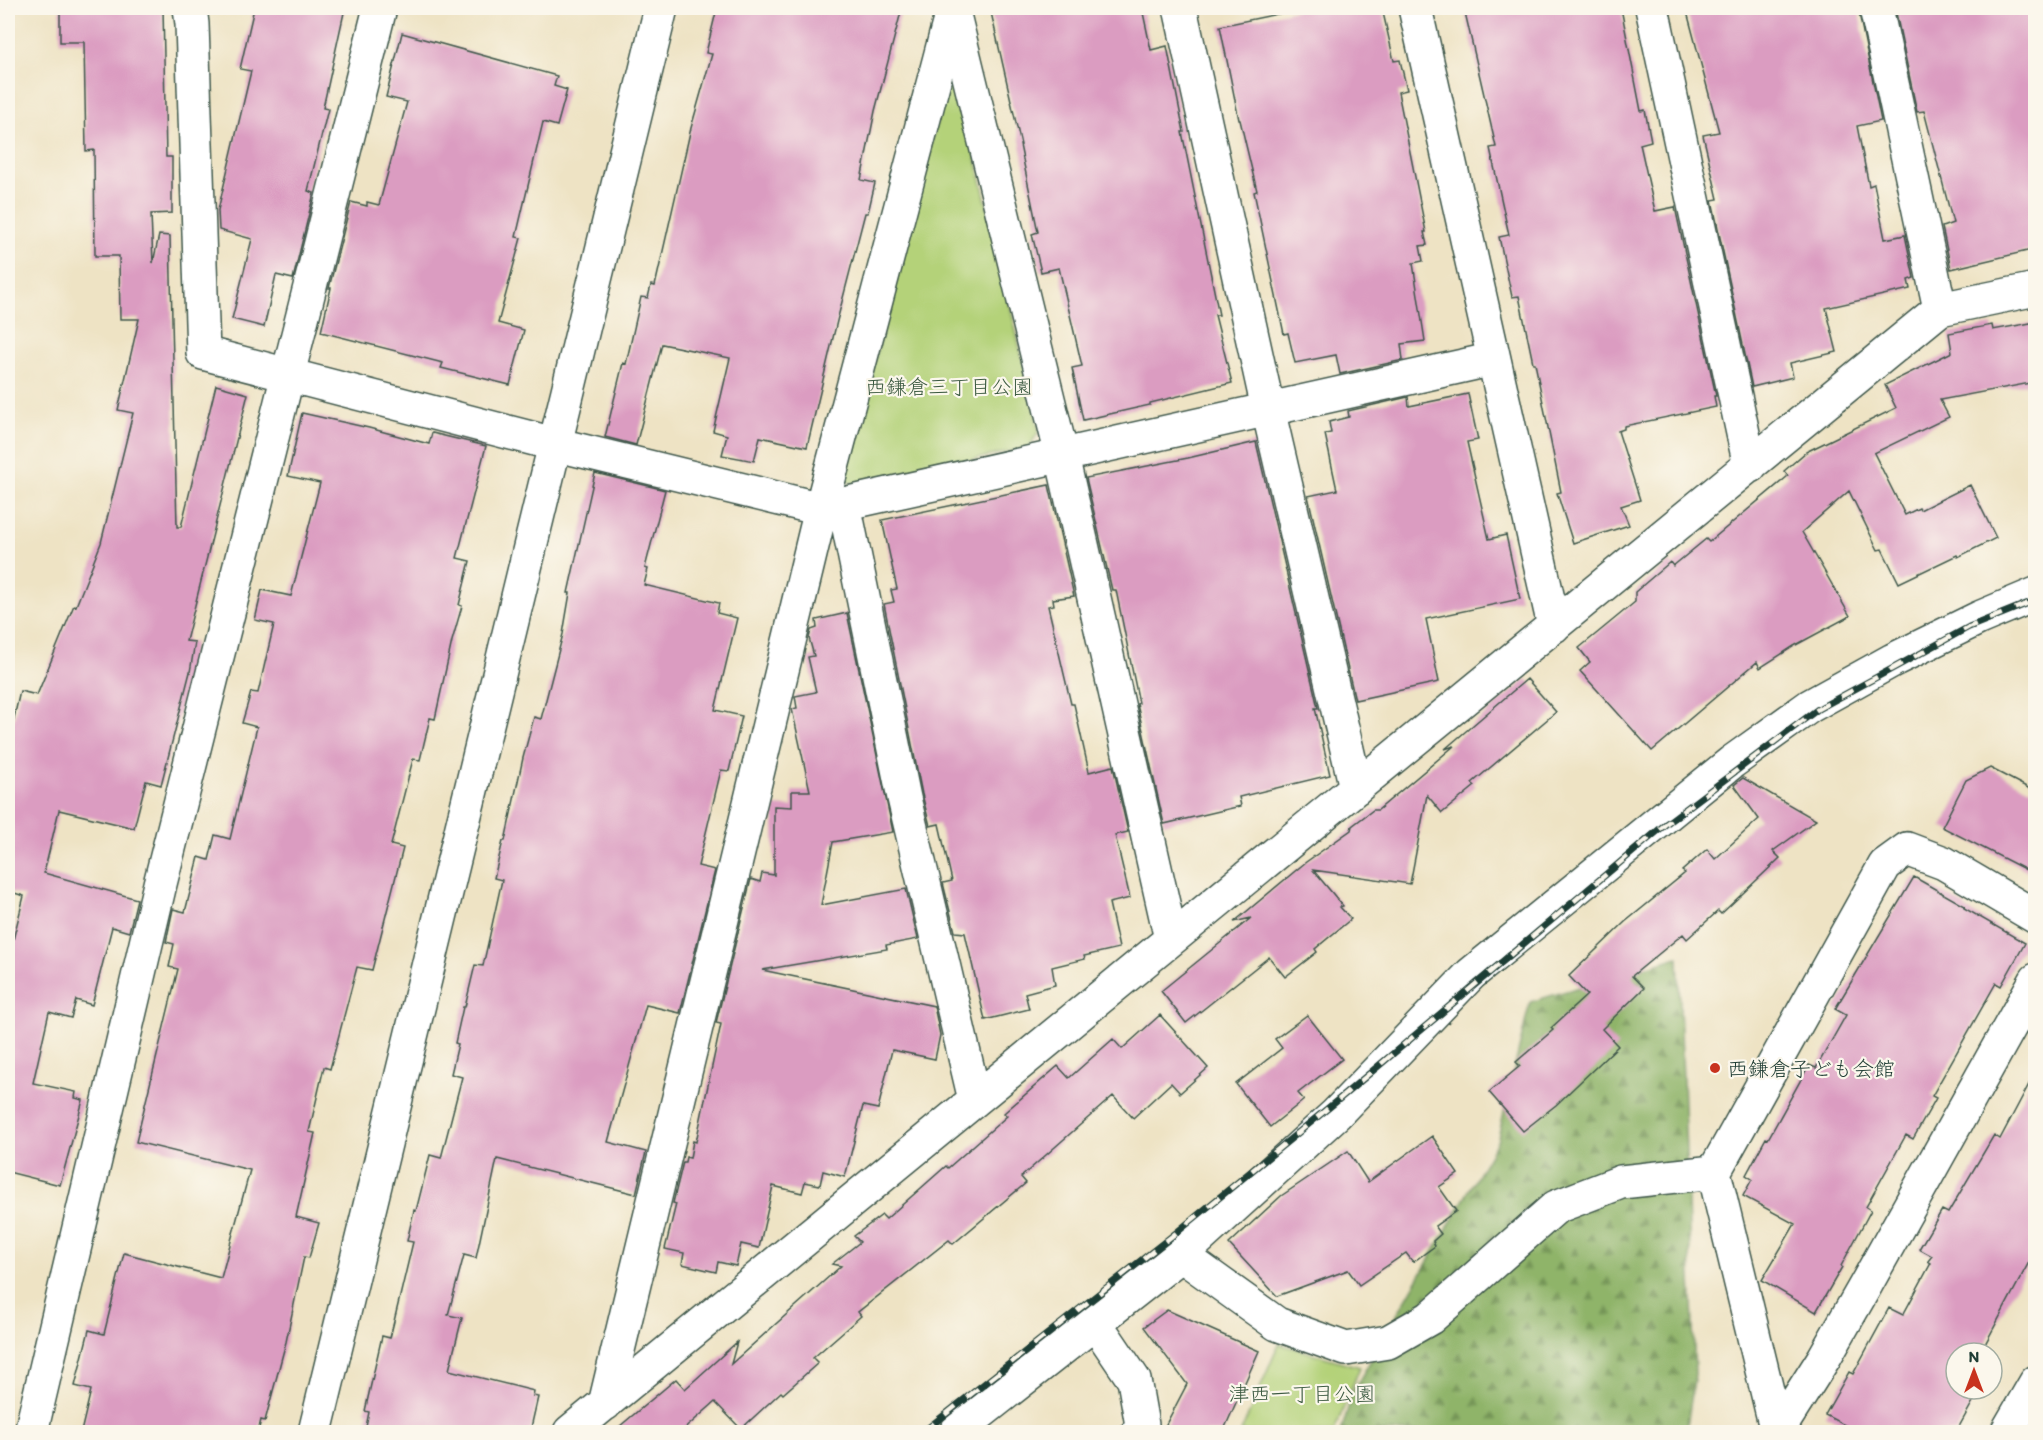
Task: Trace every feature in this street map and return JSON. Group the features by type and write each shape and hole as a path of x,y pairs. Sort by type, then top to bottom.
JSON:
{"street":[{"path":"190,8 203,353 287,376 554,444 833,507 1494,359"},
{"path":"31,1432 160,884 380,8"},
{"path":"315,1432 661,8"},
{"path":"1180,8 1268,409 1356,788"},
{"path":"1415,8 1554,626"},
{"path":"1652,8 1750,466"},
{"path":"1876,8 1940,309"},
{"path":"953,9 1062,456 1171,939"},
{"path":"604,1404 833,507 953,9"},
{"path":"570,1432 1940,309 2036,289"},
{"path":"833,507 975,1100"},
{"path":"956,1432 1181,1255 1336,1114 1471,974 1732,762 1820,701 1951,632 2036,594"},
{"path":"1777,1432 1714,1172 1885,865 1907,849 1944,863 2036,916"},
{"path":"1777,1432 1830,1348 2028,1013 2036,980"},
{"path":"1181,1255 1277,1324 1346,1349 1388,1342 1430,1318 1556,1207 1621,1182 1714,1172"},
{"path":"1096,1324 1134,1380 1142,1425 1138,1432"},
{"path":"2007,1432 2036,1382"}],"green space":[{"name":"西鎌倉三丁目公園","path":"949,75 957,76 1039,431 1029,447 857,486 844,479"},
{"path":"1678,957 1695,1374 1686,1432 1341,1432 1353,1391 1497,1142 1530,1002"},
{"name":"津西一丁目公園","path":"1279,1344 1360,1367 1334,1432 1241,1432"}],"building":[{"path":"60,8 163,8 166,157 172,157 172,213 151,214 153,263 159,235 170,236 177,527 181,527 216,385 248,394 186,641 195,642 190,672 161,785 146,781 134,828 59,810 44,873 137,899 129,932 112,927 92,1005 76,1000 71,1018 49,1012 33,1083 76,1092 75,1098 83,1100 60,1185 8,1172 8,960 24,896 8,891 8,745 20,691 37,695 101,543 133,413 118,410 139,319 120,319 119,256 95,256 94,150 86,151 84,42 60,42"},
{"path":"254,8 345,8 323,108 328,109 308,191 314,193 293,279 276,275 264,327 232,319 252,239 219,230 218,210 251,71 240,69"},
{"path":"717,8 902,8 875,111 861,180 875,183 837,321 807,447 760,437 754,461 722,455 727,435 713,431 730,358 662,344 636,445 605,437 623,363 626,364 641,297 648,298 651,285 655,286 691,128 712,54 706,53"},
{"path":"990,8 1142,8 1151,50 1167,46 1219,315 1215,315 1232,383 1083,420 1072,368 1082,366 1059,268 1041,272 1032,234 1038,232"},
{"path":"1306,8 1382,8 1394,61 1400,60 1407,90 1398,92 1426,232 1424,232 1427,245 1420,246 1423,261 1413,263 1425,341 1401,344 1403,360 1340,374 1336,355 1295,363 1288,333 1284,334 1254,192 1257,191 1239,120 1220,26"},
{"path":"1464,8 1621,8 1641,111 1645,110 1651,141 1640,144 1655,211 1675,207 1716,396 1714,396 1716,407 1624,426 1624,429 1618,431 1640,500 1621,506 1629,525 1573,543 1557,493 1561,492 1519,296 1512,297 1499,237 1509,235 1490,148 1496,147"},
{"path":"1686,8 1858,8 1881,121 1857,126 1869,186 1874,184 1885,239 1905,235 1914,278 1908,280 1910,289 1826,308 1837,352 1790,363 1793,377 1752,387 1712,200 1718,199 1703,135 1719,132"},
{"path":"1895,8 2036,8 2036,249 1951,269 1942,227 1953,223 1924,111 1917,112"},
{"path":"402,33 557,76 554,86 567,90 557,126 543,122 516,237 521,238 498,323 524,330 510,385 441,368 443,363 321,332 331,288 329,288 351,202 367,206 367,202 379,205 407,102 386,97"},
{"path":"2036,322 2036,382 1940,400 1949,417 1874,453 1905,515 1970,485 1996,538 1899,583 1882,549 1878,550 1849,491 1802,532 1850,616 1794,646 1760,668 1757,662 1652,751 1580,671 1590,662 1579,648 1635,602 1635,592 1670,562 1673,566 1706,539 1709,542 1788,476 1784,471 1806,452 1896,408 1885,385 1952,352 1949,333 1992,325 1993,330"},
{"path":"1468,394 1478,440 1467,442 1489,539 1506,535 1520,599 1426,619 1439,682 1355,700 1308,496 1337,490 1325,434 1331,433 1329,422 1349,417 1348,411 1408,397 1409,406"},
{"path":"302,413 429,444 432,433 486,446 457,558 470,561 459,605 462,606 435,719 430,718 420,760 413,759 391,845 403,848 372,970 357,967 330,1069 324,1067 309,1132 315,1133 296,1217 319,1223 309,1258 304,1257 286,1342 265,1421 261,1420 258,1432 81,1432 91,1390 75,1386 89,1330 104,1334 124,1253 221,1278 250,1170 136,1142 178,969 169,967 174,944 166,942 173,909 185,912 199,857 209,860 215,835 230,839 257,727 242,723 251,692 258,693 274,624 255,620 262,590 291,596 320,483 288,476"},
{"path":"1256,442 1318,708 1315,708 1330,775 1239,797 1241,806 1164,824 1137,704 1139,703 1116,590 1112,590 1086,478"},
{"path":"595,473 665,490 645,568 648,569 644,585 719,603 717,613 737,618 715,710 742,716 729,771 721,770 698,866 715,870 680,1013 646,1005 608,1142 646,1152 636,1194 497,1159 476,1258 464,1255 448,1315 462,1318 449,1370 534,1391 533,1396 538,1397 530,1432 365,1432 369,1412 365,1411 382,1336 390,1338 413,1242 407,1241 414,1210 416,1211 430,1155 441,1158 462,1077 451,1074 458,1044 455,1043 475,965 483,966 502,880 494,878 534,717 541,719 563,634 570,593 568,593"},
{"path":"1049,485 1074,596 1053,599 1054,605 1048,606 1089,772 1113,766 1128,832 1115,835 1130,898 1109,903 1119,948 1084,956 1085,959 1052,967 1055,985 1025,993 1029,1009 985,1020 965,933 955,932 943,883 952,881 939,824 930,826 922,794 884,604 894,602 891,590 897,589 882,520"},
{"path":"847,613 893,832 833,842 821,905 906,889 918,939 886,945 887,949 762,970 934,1006 940,1035 935,1059 892,1050 878,1109 863,1106 845,1177 823,1171 820,1185 805,1182 802,1193 773,1186 759,1248 741,1244 736,1266 718,1262 716,1272 682,1264 684,1253 665,1249 676,1204 673,1203 683,1162 686,1157 690,1158 693,1141 696,1142 721,1024 716,1023 751,879 760,882 762,873 774,875 774,806 792,807 792,791 810,791 792,709 797,708 795,696 816,692 808,657 814,656 809,638 811,630 817,628 816,620"},
{"path":"1527,679 1556,712 1472,783 1475,786 1442,813 1427,795 1410,884 1313,870 1351,919 1315,949 1317,952 1285,977 1269,957 1186,1023 1161,991 1251,918 1234,922 1306,862 1351,830 1352,826 1373,810 1378,810 1454,746 1445,749"},
{"path":"1990,768 2036,792 2036,875 1942,827 1966,780"},
{"path":"1743,778 1816,820 1773,851 1780,858 1721,914 1718,911 1687,939 1683,934 1632,976 1644,988 1602,1029 1618,1046 1556,1105 1523,1131 1489,1092 1520,1066 1516,1062 1553,1030 1551,1028 1587,995 1569,976 1625,922 1685,873 1682,871 1707,849 1715,859 1759,819 1734,785"},
{"path":"1914,877 2025,943 2001,986 1996,983 1932,1096 1936,1098 1913,1139 1906,1135 1866,1207 1871,1210 1816,1312 1762,1280 1795,1224 1743,1196 1752,1179 1746,1175 1809,1065 1816,1068 1846,1015 1835,1009"},
{"path":"1160,1015 1208,1068 1180,1093 1171,1083 1133,1118 1113,1096 1021,1177 1026,1183 953,1244 949,1240 858,1312 861,1316 813,1358 818,1363 783,1394 781,1392 741,1429 715,1402 681,1432 613,1432 676,1379 685,1389 737,1342 731,1364 841,1266 832,1264 860,1242 854,1236 882,1215 886,1219 946,1166 948,1168 1007,1116 1004,1113 1058,1066 1069,1078 1113,1039 1122,1049"},
{"path":"1307,1015 1342,1059 1298,1093 1304,1100 1270,1127 1236,1084 1282,1048 1275,1039"},
{"path":"2036,1071 2036,1249 1987,1341 1944,1341 1944,1401 1973,1401 1956,1432 1858,1432 1825,1415 1849,1372 1853,1374 1889,1308 1903,1315 1931,1263 1928,1261 1932,1256 1919,1249 1942,1210 1948,1213 1994,1135 2000,1139"},
{"path":"1432,1136 1458,1174 1439,1187 1456,1211 1435,1226 1441,1234 1433,1241 1435,1246 1413,1262 1406,1253 1359,1285 1348,1270 1277,1296 1229,1244 1281,1196 1348,1151 1368,1182"},
{"path":"1167,1310 1259,1351 1223,1432 1162,1432 1187,1384 1144,1327"}],"railway":[{"path":"923,1432 1176,1233 1667,823 1818,709 1969,627 2036,600"}],"place":[{"name":"西鎌倉子ども会館","path":"1715,1068"}]}
